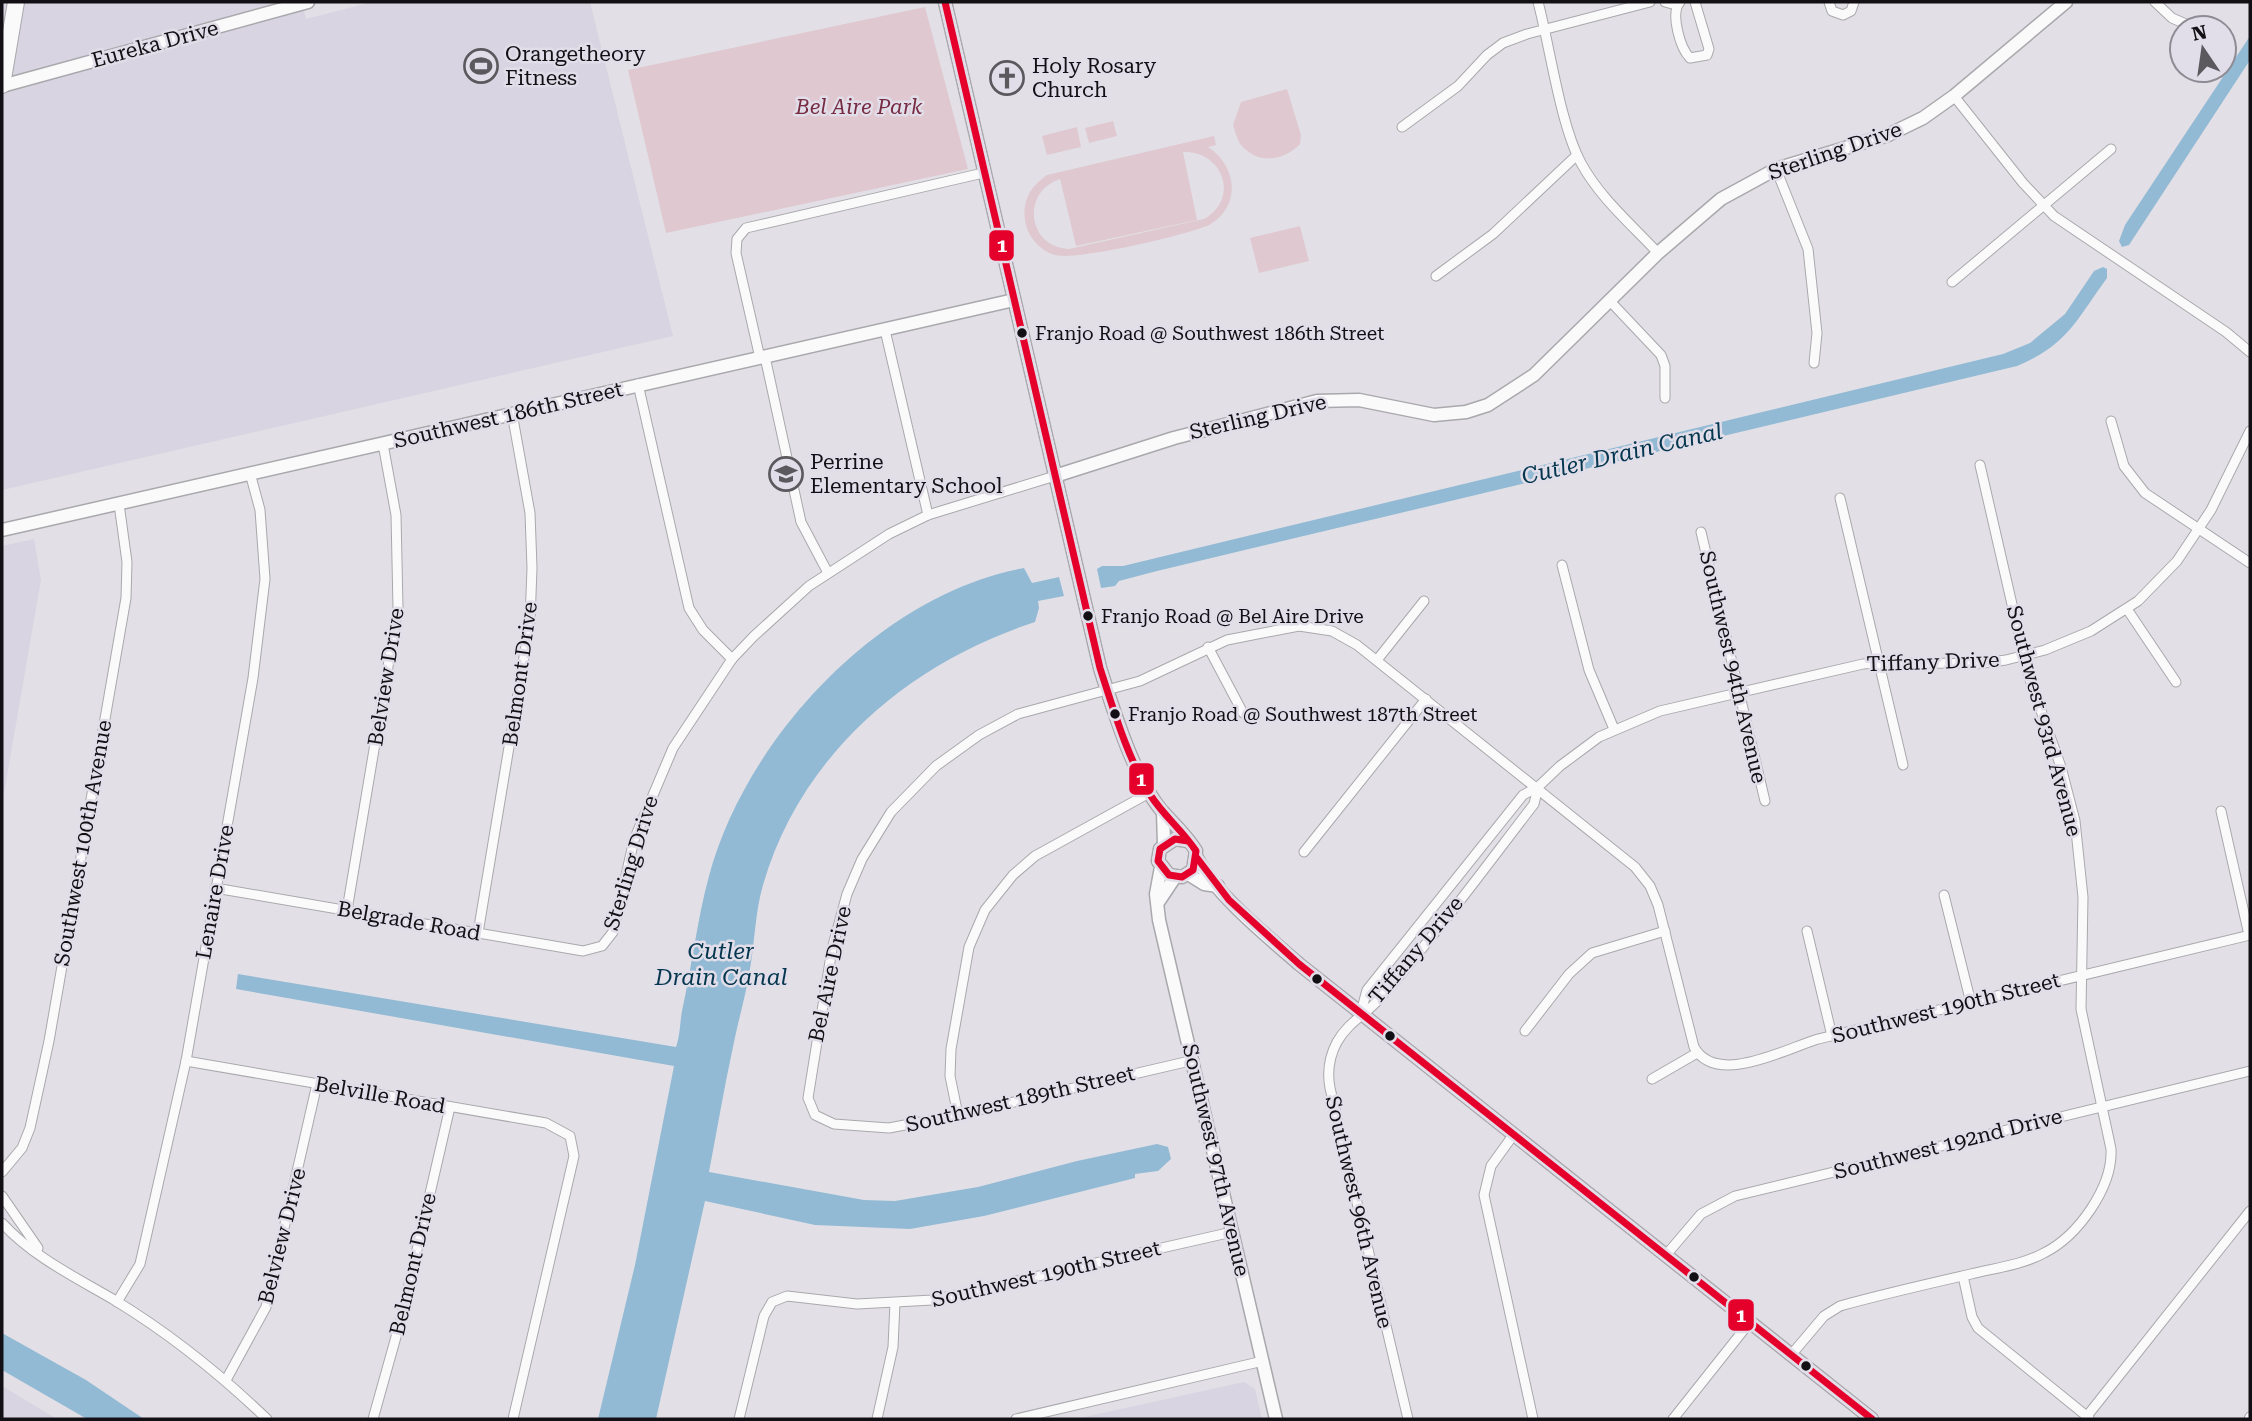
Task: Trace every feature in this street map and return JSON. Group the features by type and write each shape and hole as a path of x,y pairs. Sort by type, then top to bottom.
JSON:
{"highway":[{"path":"2,85 16,2"}],"street":[{"name":"Eureka Drive","path":"2,85 308,2"},
{"path":"945,2 983,173 1107,690 1129,747 1163,812 1164,844 1158,855 1161,867 1204,884 1218,886"},
{"path":"1538,2 1577,155 1597,188 1658,253"},
{"path":"1402,127 1458,86 1495,48 1545,29 1650,2"},
{"path":"1665,2 1678,3 1675,14 1686,55 1702,59 1707,55 1709,45 1695,2"},
{"path":"1829,2 1832,11 1843,15 1851,11 1854,2"},
{"name":"Sterling Drive","path":"602,946 613,932 634,840 653,789 686,726 732,659 782,609 877,540 928,514 1174,438 1317,401 1359,400 1434,415 1477,409 1520,386 1658,253 1721,199 1776,169 1888,135 1923,118 1954,96 2065,2"},
{"path":"2155,2 2168,14"},
{"path":"1954,96 2044,207 2226,332 2250,352"},
{"path":"1952,282 2111,149"},
{"path":"1436,276 1493,234 1577,155"},
{"path":"1776,169 1808,249 1817,333 1814,363"},
{"path":"828,573 801,522 736,253 737,239 743,230 752,224 983,173"},
{"name":"Southwest 186th Street","path":"2,530 1014,300"},
{"path":"1609,300 1661,355 1665,366 1665,398"},
{"path":"885,330 928,514"},
{"path":"638,384 689,608 703,630 732,659"},
{"name":"Belmont Drive","path":"478,933 530,621 530,513 512,413"},
{"path":"2111,421 2120,455 2137,484 2154,501 2250,563"},
{"name":"Tiffany Drive","path":"1361,1012 1367,990 1523,795 1538,787 1571,757 1614,729 1660,711 1879,662 1976,664 2024,656 2075,639 2127,609 2163,578 2199,531 2250,431"},
{"name":"Belview Drive","path":"347,910 398,607 396,515 383,444"},
{"name":"Southwest 93rd Avenue","path":"1963,1276 2032,1259 2051,1250 2081,1218 2108,1178 2111,1149 2082,1022 2083,897 2075,821 2061,767 2024,656 1980,465"},
{"name":"Lenaire Drive","path":"117,1302 140,1264 186,1061 264,601 262,529 250,473"},
{"path":"1840,498 1903,765"},
{"name":"Southwest 100th Avenue","path":"2,1172 22,1148 30,1128 50,1033 126,598 127,562 119,505"},
{"name":"Southwest 94th Avenue","path":"1701,532 1765,801"},
{"path":"1562,565 1588,670 1614,729"},
{"path":"1377,660 1424,601"},
{"path":"2127,609 2176,682"},
{"name":"Bel Aire Drive","path":"810,1106 810,1076 839,920 857,870 891,812 936,765 995,725 1037,707 1152,677 1208,647 1266,630 1299,626 1342,635 1377,660 1538,787 1641,873 1655,895 1697,1053"},
{"path":"1208,647 1243,713"},
{"path":"1304,852 1426,699"},
{"name":"Tiffany Drive","path":"1361,1012 1380,999 1502,845 1534,804 1538,787"},
{"path":"958,1115 950,1076 951,1049 969,947 985,910 1013,875 1035,856 1152,792"},
{"path":"2221,811 2250,935"},
{"path":"1163,812 1170,816 1218,886 1272,940 1872,1419"},
{"path":"1164,844 1175,839 1188,841"},
{"path":"1159,901 1197,858"},
{"name":"Southwest 97th Avenue","path":"1161,867 1156,889 1159,920 1194,1060 1276,1419"},
{"name":"Belgrade Road","path":"215,888 583,951 602,946"},
{"path":"1944,895 1971,1003"},
{"path":"1525,1031 1569,974 1591,953 1665,931"},
{"path":"1807,931 1832,1036"},
{"name":"Southwest 190th Street","path":"1697,1053 1717,1065 1731,1066 1832,1036 2250,935"},
{"name":"Southwest 96th Avenue","path":"1361,1012 1337,1042 1328,1078 1408,1419"},
{"path":"1652,1079 1697,1053"},
{"name":"Southwest 189th Street","path":"810,1106 815,1115 826,1121 855,1128 900,1127 1194,1060"},
{"name":"Belville Road","path":"186,1061 546,1123 570,1136 574,1156 513,1419"},
{"name":"Southwest 192nd Drive","path":"1667,1255 1701,1214 1724,1200 2250,1072"},
{"name":"Belview Drive","path":"226,1380 249,1343 266,1307 317,1084"},
{"name":"Belmont Drive","path":"373,1419 389,1367 450,1107"},
{"path":"1514,1134 1490,1166 1483,1195 1533,1419"},
{"path":"2,1196 45,1258"},
{"path":"1791,1355 1824,1316 1840,1306 1963,1276 1972,1317 1978,1328 2089,1418 2250,1211"},
{"path":"2,1223 45,1258 117,1302 226,1380 267,1419"},
{"name":"Southwest 190th Street","path":"739,1419 764,1316 775,1300 791,1295 844,1303 895,1303 951,1297 1233,1232"},
{"path":"877,1419 894,1343 895,1303"},
{"path":"1673,1419 1750,1322"},
{"path":"1016,1419 1263,1362"}],"shaded area":[{"path":"2,2 302,2 306,19 372,2 590,2 673,336 2,490"},
{"path":"34,539 41,580 2,805 2,546"},
{"path":"1244,1382 1255,1389 1262,1419 1075,1419"},
{"path":"2,1386 57,1419 2,1419"}],"green space":[{"name":"Bel Aire Park","path":"925,7 968,169 666,233 628,70"},
{"path":"1287,89 1301,135 1300,144 1279,157 1255,156 1241,145 1233,125 1241,102"},
{"path":"1113,121 1117,136 1089,143 1085,128"},
{"path":"1077,127 1081,147 1047,155 1042,136"},
{"path":"1214,136 1216,145 1208,147 1225,165 1232,186 1227,207 1220,217 1209,225 1107,251 1067,256 1044,250 1028,232 1025,220 1025,206 1029,194 1047,175","holes":["1183,152 1197,153 1217,167 1224,188 1222,199 1215,210 1204,219 1069,249 1055,246 1044,239 1037,229 1034,218 1039,195 1047,186 1060,179 1076,246 1197,220"]},
{"path":"1300,226 1309,261 1259,273 1250,238"}],"water":[{"path":"2250,36 2250,60 2238,78 2238,54"},
{"path":"2218,84 2234,84 2129,245 2122,247 2119,241 2125,225"},
{"name":"Cutler Drain Canal","path":"2103,267 2107,269 2107,278 2070,330 2049,349 2017,366 1157,571 1119,581 1115,586 1101,588 1097,569 1102,566 1123,566 2003,354 2030,343 2065,314 2094,271"},
{"name":"Cutler Drain Canal","path":"1024,568 1032,583 1059,577 1064,596 1038,601 1035,622 989,640 945,662 904,689 866,720 833,755 804,794 780,838 760,895 752,958 709,1172 864,1200 895,1201 978,1187 1077,1161 1157,1144 1168,1147 1171,1159 1158,1171 1135,1174 1135,1178 984,1216 910,1229 815,1225 705,1201 656,1419 598,1419 635,1265 674,1066 236,989 238,974 676,1047 709,876 727,824 754,773 787,725 826,680 871,640 919,608 971,583"},
{"path":"2,1333 86,1380 144,1419 87,1419 2,1370"}],"transit line":[{"name":"1","path":"945,2 1100,668 1122,734 1142,781 1156,803 1185,837 1196,851 1193,870 1182,877 1169,875 1158,861 1160,849 1175,839 1188,841"},
{"name":"1","path":"1197,858 1229,900 1299,964 1872,1419"}],"place":[{"name":"Orangetheory Fitness","path":"481,66"},
{"name":"Holy Rosary Church","path":"1007,78"},
{"name":"Franjo Road @ Southwest 186th Street","path":"1022,333"},
{"name":"Perrine Elementary School","path":"786,474"},
{"name":"Franjo Road @ Bel Aire Drive","path":"1088,616"},
{"name":"Franjo Road @ Southwest 187th Street","path":"1115,714"}]}
